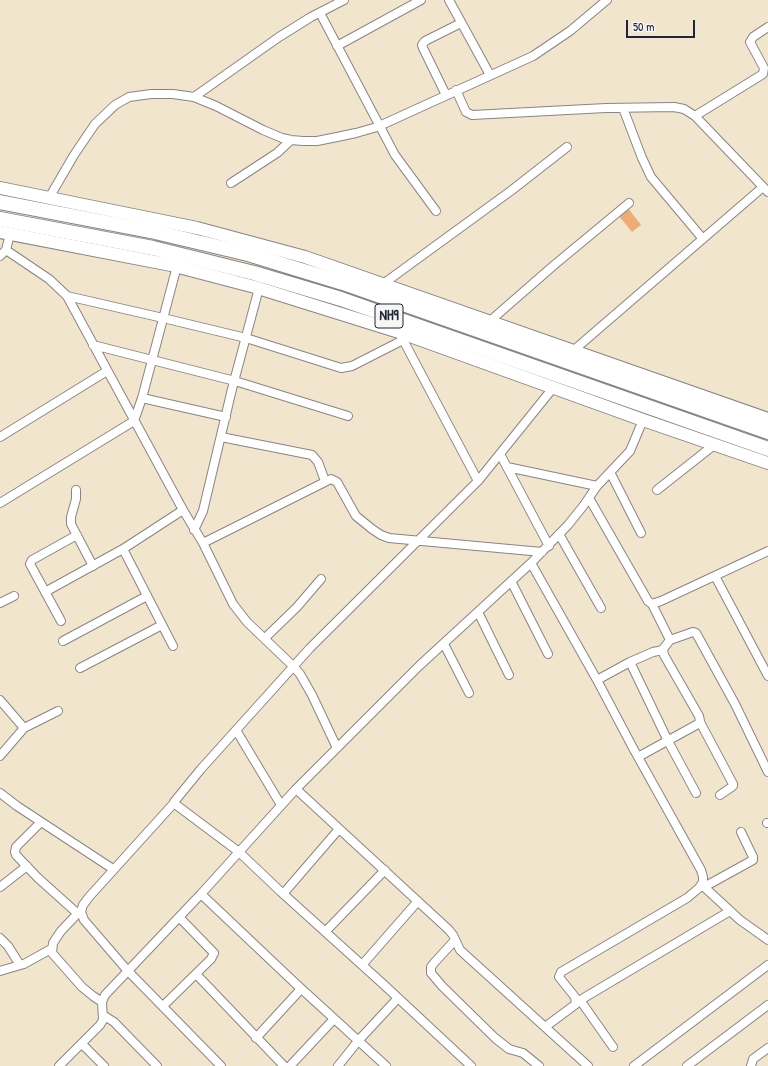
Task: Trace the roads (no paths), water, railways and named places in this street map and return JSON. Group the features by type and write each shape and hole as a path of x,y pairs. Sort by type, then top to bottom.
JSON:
{"highway":[{"name":"NH9","path":"0,202 155,232 248,254 343,283 768,432"},
{"name":"NH9","path":"0,219 153,248 254,273 341,299 768,449"}],"main road":[{"path":"0,188 191,227 305,257 768,419"},
{"path":"5,233 177,266 259,288 768,463"}],"street":[{"path":"194,97 279,37 344,0"},
{"path":"337,46 421,0"},
{"path":"449,0 490,75"},
{"path":"49,198 74,155 95,124 115,105 129,97 151,94 173,94 194,97 216,106 263,130 291,140 317,141 356,134 544,50 570,31 602,2"},
{"path":"320,13 395,155 436,211"},
{"path":"446,95 422,44 425,41 461,23"},
{"path":"696,116 766,74 750,42 753,37 768,27"},
{"path":"456,90 466,112 472,115 623,108 674,107 687,110 696,116 766,190 703,239 574,350"},
{"path":"623,108 651,177 703,239"},
{"path":"231,183 277,152 291,140"},
{"path":"383,284 512,190 567,147"},
{"path":"490,321 629,203"},
{"path":"5,233 3,253 49,280 67,296 134,421 203,544 237,610 247,622 293,666 304,680 337,748"},
{"path":"0,503 134,421 142,398 177,266"},
{"path":"194,530 203,511 234,381 259,288"},
{"path":"67,296 246,338 334,366 345,368 401,336 478,481"},
{"path":"93,345 234,381 348,416"},
{"path":"0,437 107,371"},
{"path":"102,1002 82,987 52,955 51,949 53,943 61,930 79,911 113,869 174,803 174,800 293,666 343,614 478,481 553,388"},
{"path":"142,398 226,417"},
{"path":"59,1066 100,1025 103,1015 102,1002 105,995 127,970 201,894 296,789 420,666 531,563 579,512 596,486 630,451 643,420"},
{"path":"221,437 312,455 318,462 325,481"},
{"path":"657,490 714,445"},
{"path":"500,454 548,546"},
{"path":"507,467 596,486"},
{"path":"610,472 641,533"},
{"path":"203,544 331,479 337,482 356,516 377,533 389,538 542,552"},
{"path":"76,490 76,499 71,521 93,566"},
{"path":"589,498 648,601 652,604 670,640"},
{"path":"46,592 123,549 183,510"},
{"path":"559,534 601,608"},
{"path":"61,621 46,592 31,568 31,562 32,560 77,535"},
{"path":"123,549 173,646"},
{"path":"652,604 768,551"},
{"path":"531,563 701,870 703,886 740,920 766,936"},
{"path":"715,576 768,676"},
{"path":"265,638 297,607 321,579"},
{"path":"511,581 548,654"},
{"path":"0,603 14,596"},
{"path":"63,642 148,596"},
{"path":"478,612 509,674"},
{"path":"80,668 162,625"},
{"path":"597,680 630,662 653,652 663,650 670,640 693,632 696,634 735,704 768,772"},
{"path":"444,644 469,693"},
{"path":"663,650 664,655 699,716 700,722 733,784 720,795"},
{"path":"630,662 668,741 696,793"},
{"path":"0,700 24,728"},
{"path":"0,756 24,728 58,711"},
{"path":"638,758 700,722"},
{"path":"236,730 281,805"},
{"path":"296,789 449,930 460,950 588,1066"},
{"path":"0,793 113,869"},
{"path":"174,803 239,852 471,1066"},
{"path":"41,822 15,849 16,855 38,878 79,911 84,920 127,970 221,1066"},
{"path":"283,894 339,829"},
{"path":"614,1047 559,978 559,974 687,898 703,886 753,860 741,832"},
{"path":"0,887 27,866"},
{"path":"325,932 385,870"},
{"path":"201,894 301,989 386,1066"},
{"path":"362,965 418,901"},
{"path":"545,1027 578,1001 730,911"},
{"path":"163,1006 211,959 214,953 179,917"},
{"path":"0,938 8,946 20,965"},
{"path":"455,940 431,967 431,973 442,986 495,1038 509,1049 523,1053 539,1066"},
{"path":"0,971 20,965 51,949"},
{"path":"634,1066 768,965"},
{"path":"196,974 284,1066"},
{"path":"256,1038 301,989"},
{"path":"338,1066 358,1041 398,998"},
{"path":"687,1066 768,1005"},
{"path":"103,1015 114,1022 157,1066"},
{"path":"290,1066 334,1019"},
{"path":"82,1044 104,1066"},
{"path":"751,1066 753,1059 768,1048"}]}
